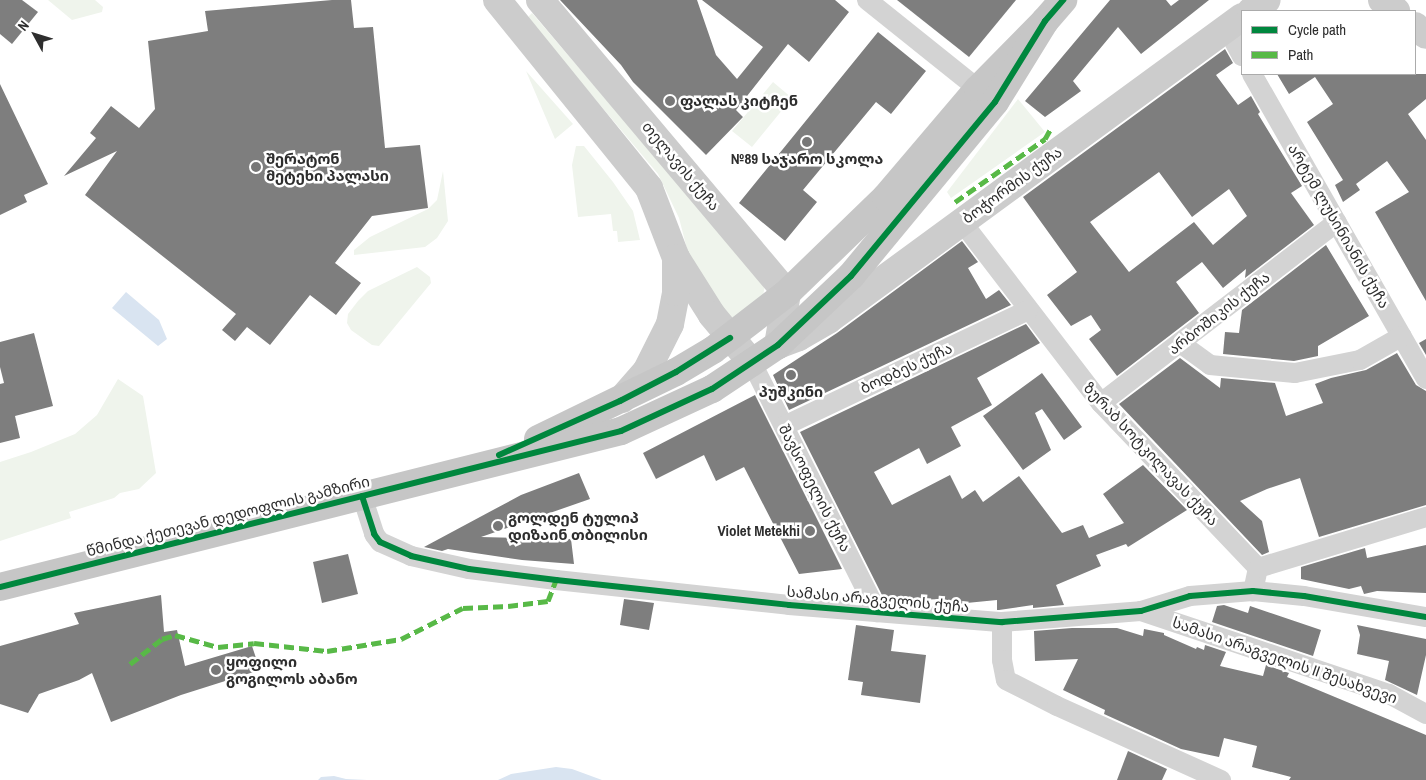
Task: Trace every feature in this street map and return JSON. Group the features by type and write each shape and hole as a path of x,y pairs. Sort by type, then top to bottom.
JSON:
{"main road":[{"name":"წმინდა ქეთევან დედოფლის გამზირი","path":"463,471 620,401 676,372 730,338 788,293 886,198 978,89 1045,21 1062,0"},
{"name":"წმინდა ქეთევან დედოფლის გამზირი","path":"0,587 621,431 712,390 778,344 851,276 995,102 1045,21"}],"street":[{"path":"497,0 649,188 676,258 712,315 752,363"},
{"name":"თელავის ქუჩა","path":"540,0 788,293"},
{"path":"867,0 978,89"},
{"path":"1252,10 1267,0"},
{"path":"1382,0 1395,10"},
{"path":"1234,23 1241,52"},
{"name":"ბოჭორმის ქუჩა","path":"778,344 799,337 828,320 1234,23"},
{"path":"1416,27 1426,35"},
{"name":"არტემ ლუსინიანის ქუჩა","path":"1253,75 1426,379"},
{"name":"ზურაბ სოტკილავას ქუჩა","path":"962,222 1101,403 1258,568"},
{"name":"არბოშიკის ქუჩა","path":"1101,403 1337,222"},
{"path":"620,401 647,370 667,333 676,292 676,258"},
{"path":"778,344 788,293"},
{"name":"ბოდბეს ქუჩა","path":"784,426 1028,310"},
{"path":"1180,343 1210,365 1295,373 1360,360 1402,336"},
{"name":"შავსოფელის ქუჩა","path":"752,363 877,612"},
{"name":"სამასი არაგველის ქუჩა","path":"362,496 374,534 380,542 411,556 469,569 556,580 877,612 1002,622 1141,612 1190,596 1253,591 1304,596 1426,617"},
{"path":"1253,591 1258,568 1426,517"},
{"name":"სამასი არაგველის II შესახვევი","path":"1141,612 1389,694 1426,714"},
{"path":"1002,622 1002,660 1006,680 1057,706 1221,780"}],"shaded area":[{"path":"48,0 95,0 103,7 102,12 72,20"},
{"path":"532,13 765,285 763,296 735,318 726,315 693,272 679,218 658,174 527,18"},
{"path":"526,71 573,124 555,139"},
{"path":"773,82 792,98 752,147 732,131"},
{"path":"1018,99 1045,132 951,198 947,192"},
{"path":"576,146 584,146 633,211 640,240 618,242 617,231 613,231 611,214 578,217 572,165"},
{"path":"443,171 448,221 437,238 425,247 354,255 354,250 370,237 428,209 437,200"},
{"path":"417,267 430,277 431,283 379,346 372,345 351,330 347,323 348,314 368,291"},
{"path":"126,292 159,320 167,339 158,346 112,308"},
{"path":"118,379 143,396 156,473 139,489 120,493 114,498 69,512 71,518 0,541 0,462 75,434 97,415"},
{"path":"556,767 572,769 602,780 498,780 511,774"},
{"path":"334,776 346,779 367,780 318,780 321,777"}],"building":[{"path":"0,0 22,0 38,12 12,44 0,34"},
{"name":"შერატონ მეტეხი პალასი","path":"351,0 354,28 373,27 385,148 420,145 428,208 372,216 335,263 361,283 336,315 310,295 270,345 247,327 235,341 222,330 236,314 85,195 117,151 64,176 96,138 90,133 111,106 139,128 155,109 148,41 208,31 205,11"},
{"path":"560,0 697,0 716,55 737,79 763,47 702,0 835,0 849,12 809,62 788,44 736,110 743,117 706,155 633,82 621,65"},
{"path":"897,0 1016,0 969,57"},
{"path":"1110,0 1166,0 1171,6 1179,0 1209,0 1141,54 1118,27 1073,81 1081,91 1045,117 1025,101"},
{"path":"878,32 926,71 891,114 876,102 803,190 817,202 785,241 739,203"},
{"path":"1225,49 1233,63 1216,75 1238,105 1251,96 1260,112 1258,114 1302,186 1291,193 1314,225 1245,278 1246,269 1223,288 1202,262 1176,282 1199,313 1117,376 1089,339 1101,330 1091,315 1071,326 1047,295 1077,272 1023,197","holes":["1159,172 1192,217 1229,189 1247,216 1213,245 1194,222 1129,272 1090,222"]},
{"path":"1426,74 1426,99 1408,114 1426,140 1426,301 1375,212 1409,192 1387,161 1356,184 1360,190 1343,202 1335,185 1343,180 1307,122 1333,104 1315,77 1289,94 1278,75"},
{"path":"0,84 48,184 24,195 27,202 0,215"},
{"path":"962,241 978,262 968,268 986,299 999,290 1011,305 789,410 773,375 837,333"},
{"path":"1326,245 1369,316 1318,346 1318,356 1294,361 1223,354 1225,332 1239,333 1242,310"},
{"path":"1026,324 1040,343 977,378 992,405 951,427 961,446 927,464 919,448 874,472 892,505 950,475 962,499 975,490 983,502 1019,476 1062,533 1083,525 1089,538 1124,523 1103,494 1143,465 1187,510 1128,547 1126,544 1096,555 1101,566 1056,585 1064,605 1033,608 1033,605 997,610 997,600 946,605 943,599 885,601 800,432"},
{"path":"34,333 53,406 15,416 20,438 0,443 0,384 4,383 0,367 0,342"},
{"path":"1426,339 1426,355 1419,343"},
{"path":"1397,353 1416,385 1426,391 1426,505 1319,537 1300,478 1267,489 1240,501 1262,521 1269,552 1262,555 1119,404 1180,358 1220,388 1221,378 1275,383 1286,416 1323,403 1315,384 1331,378 1366,370"},
{"path":"1042,373 1082,427 1064,440 1042,409 1035,413 1051,450 1023,470 983,416"},
{"path":"755,395 842,569 799,574 744,467 716,481 704,455 656,479 643,453"},
{"path":"579,473 590,499 481,537 571,539 574,564 522,560 448,549 442,551 424,547 521,495"},
{"path":"1426,545 1426,593 1377,591 1364,594 1361,586 1349,589 1301,579 1301,567 1365,548 1367,558"},
{"path":"348,554 358,594 322,603 313,562"},
{"path":"161,595 164,632 177,630 185,666 252,646 260,670 181,695 111,722 92,673 79,680 39,694 28,713 0,704 0,646 79,624 74,613"},
{"path":"624,599 654,603 649,630 620,625"},
{"path":"1224,605 1248,613 1250,606 1321,630 1313,656 1212,622 1217,606"},
{"path":"856,625 894,630 891,651 926,655 920,703 861,695 863,682 848,680"},
{"path":"1357,625 1426,639 1426,655 1417,695 1385,680 1389,661 1357,654 1360,635"},
{"path":"1072,628 1117,628 1143,636 1144,629 1164,633 1164,635 1196,649 1197,647 1204,650 1205,645 1226,652 1220,666 1263,676 1266,665 1289,673 1287,677 1426,735 1426,780 1289,780 1291,777 1252,767 1257,746 1224,738 1219,757 1181,749 1104,714 1105,710 1063,690 1078,659 1035,661 1034,631"},
{"path":"1128,751 1167,769 1162,780 1117,780"}],"marked path":[{"path":"955,202 1045,139 1050,130"},
{"path":"130,664 162,639 175,635 218,647 254,643 327,651 401,639 463,608 508,606 548,601 556,580"}],"cycle path":[{"path":"0,587 621,431 712,389 778,345 851,276 995,102 1045,21 1063,0"},
{"path":"499,455 620,401 676,372 730,338"},
{"path":"362,496 374,534 380,542 411,556 469,569 556,580 789,605 1002,622 1141,611 1190,596 1253,591 1304,596 1426,617"}],"place":[{"name":"ფალას კიტჩენ","path":"670,101"},
{"name":"№89 საჯარო სკოლა","path":"807,142"},
{"name":"შერატონ მეტეხი პალასი","path":"256,167"},
{"name":"პუშკინი","path":"791,375"},
{"name":"გოლდენ ტულიპ დიზაინ თბილისი","path":"498,526"},
{"name":"Violet Metekhi","path":"810,531"},
{"name":"ყოფილი გოგილოს აბანო","path":"216,670"}]}
